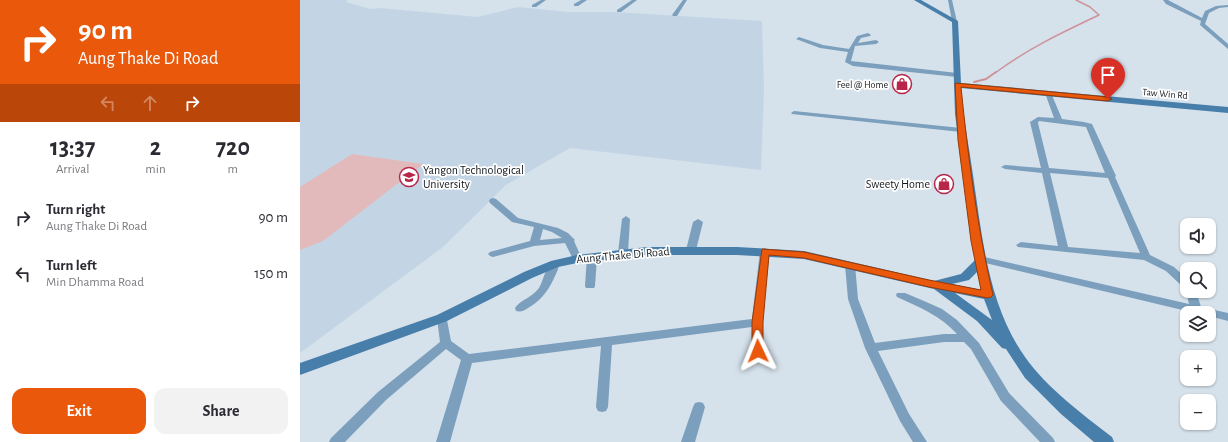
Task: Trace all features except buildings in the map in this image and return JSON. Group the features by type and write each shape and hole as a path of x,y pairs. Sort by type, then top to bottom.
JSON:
{"main road":[{"path":"917,0 954,21 961,130 980,260 988,295 1011,347"},
{"name":"Taw Win Rd","path":"957,80 1048,94 1228,110"},
{"name":"Aung Thake Di Road","path":"300,369 442,318 528,275 555,264 577,259 623,253 691,250 765,252 804,255 929,284 988,295"},
{"path":"929,284 948,282 965,277 980,260"},
{"path":"929,284 948,293 982,318 1011,347 1035,379 1054,400 1106,442"}],"street":[{"path":"534,6 544,0"},
{"path":"576,5 585,0"},
{"path":"619,10 635,0"},
{"path":"675,15 685,0"},
{"path":"950,0 954,21"},
{"path":"1166,0 1204,21"},
{"path":"1228,6 1218,7 1208,12 1202,24 1228,47"},
{"path":"868,35 859,37 852,48 848,62 957,80"},
{"path":"799,39 822,47 852,48 876,42"},
{"path":"1048,94 1059,121"},
{"path":"794,113 961,130"},
{"path":"1064,249 1047,170 1034,122 1038,119 1084,124 1089,126 1146,257"},
{"path":"1005,167 1112,176"},
{"path":"493,201 515,220 558,230 566,234 570,240 577,259"},
{"path":"623,253 626,219"},
{"path":"691,250 698,222"},
{"path":"534,243 539,226"},
{"path":"493,254 534,243 570,240"},
{"path":"1021,245 1146,257 1170,269 1180,278"},
{"path":"758,351 757,322 765,252"},
{"path":"590,286 592,257"},
{"path":"980,260 1183,306"},
{"path":"520,308 544,291 555,264"},
{"path":"850,265 854,299 872,348 904,417 920,442"},
{"path":"901,296 928,306 958,325 975,346 1005,397 1048,442"},
{"path":"1216,314 1228,317"},
{"path":"442,318 446,343 467,359 757,322"},
{"path":"872,348 944,338 968,338"},
{"path":"602,406 607,341"},
{"path":"336,442 382,396 446,343"},
{"path":"443,442 467,359"},
{"path":"688,442 699,407"}],"shaded area":[{"name":"Yangon Technological University","path":"300,0 348,0 346,2 370,9 380,8 478,17 518,7 568,12 615,12 762,21 764,89 761,170 570,148 506,185 443,247 300,353"},
{"path":"352,154 423,164 323,241 300,250 300,187"}],"waterway":[{"path":"995,73 1032,49 1099,15 1090,7 1076,0"},
{"path":"974,82 986,79 996,72"}],"place":[{"name":"Feel @ Home","path":"902,84"},
{"name":"Yangon Technological University","path":"409,177"},
{"name":"Sweety Home","path":"944,184"}],"route":[{"path":"758,351 757,322 765,252 804,255 820,258 929,284 988,295 976,241 967,165 962,140 957,85 1108,99"}]}
